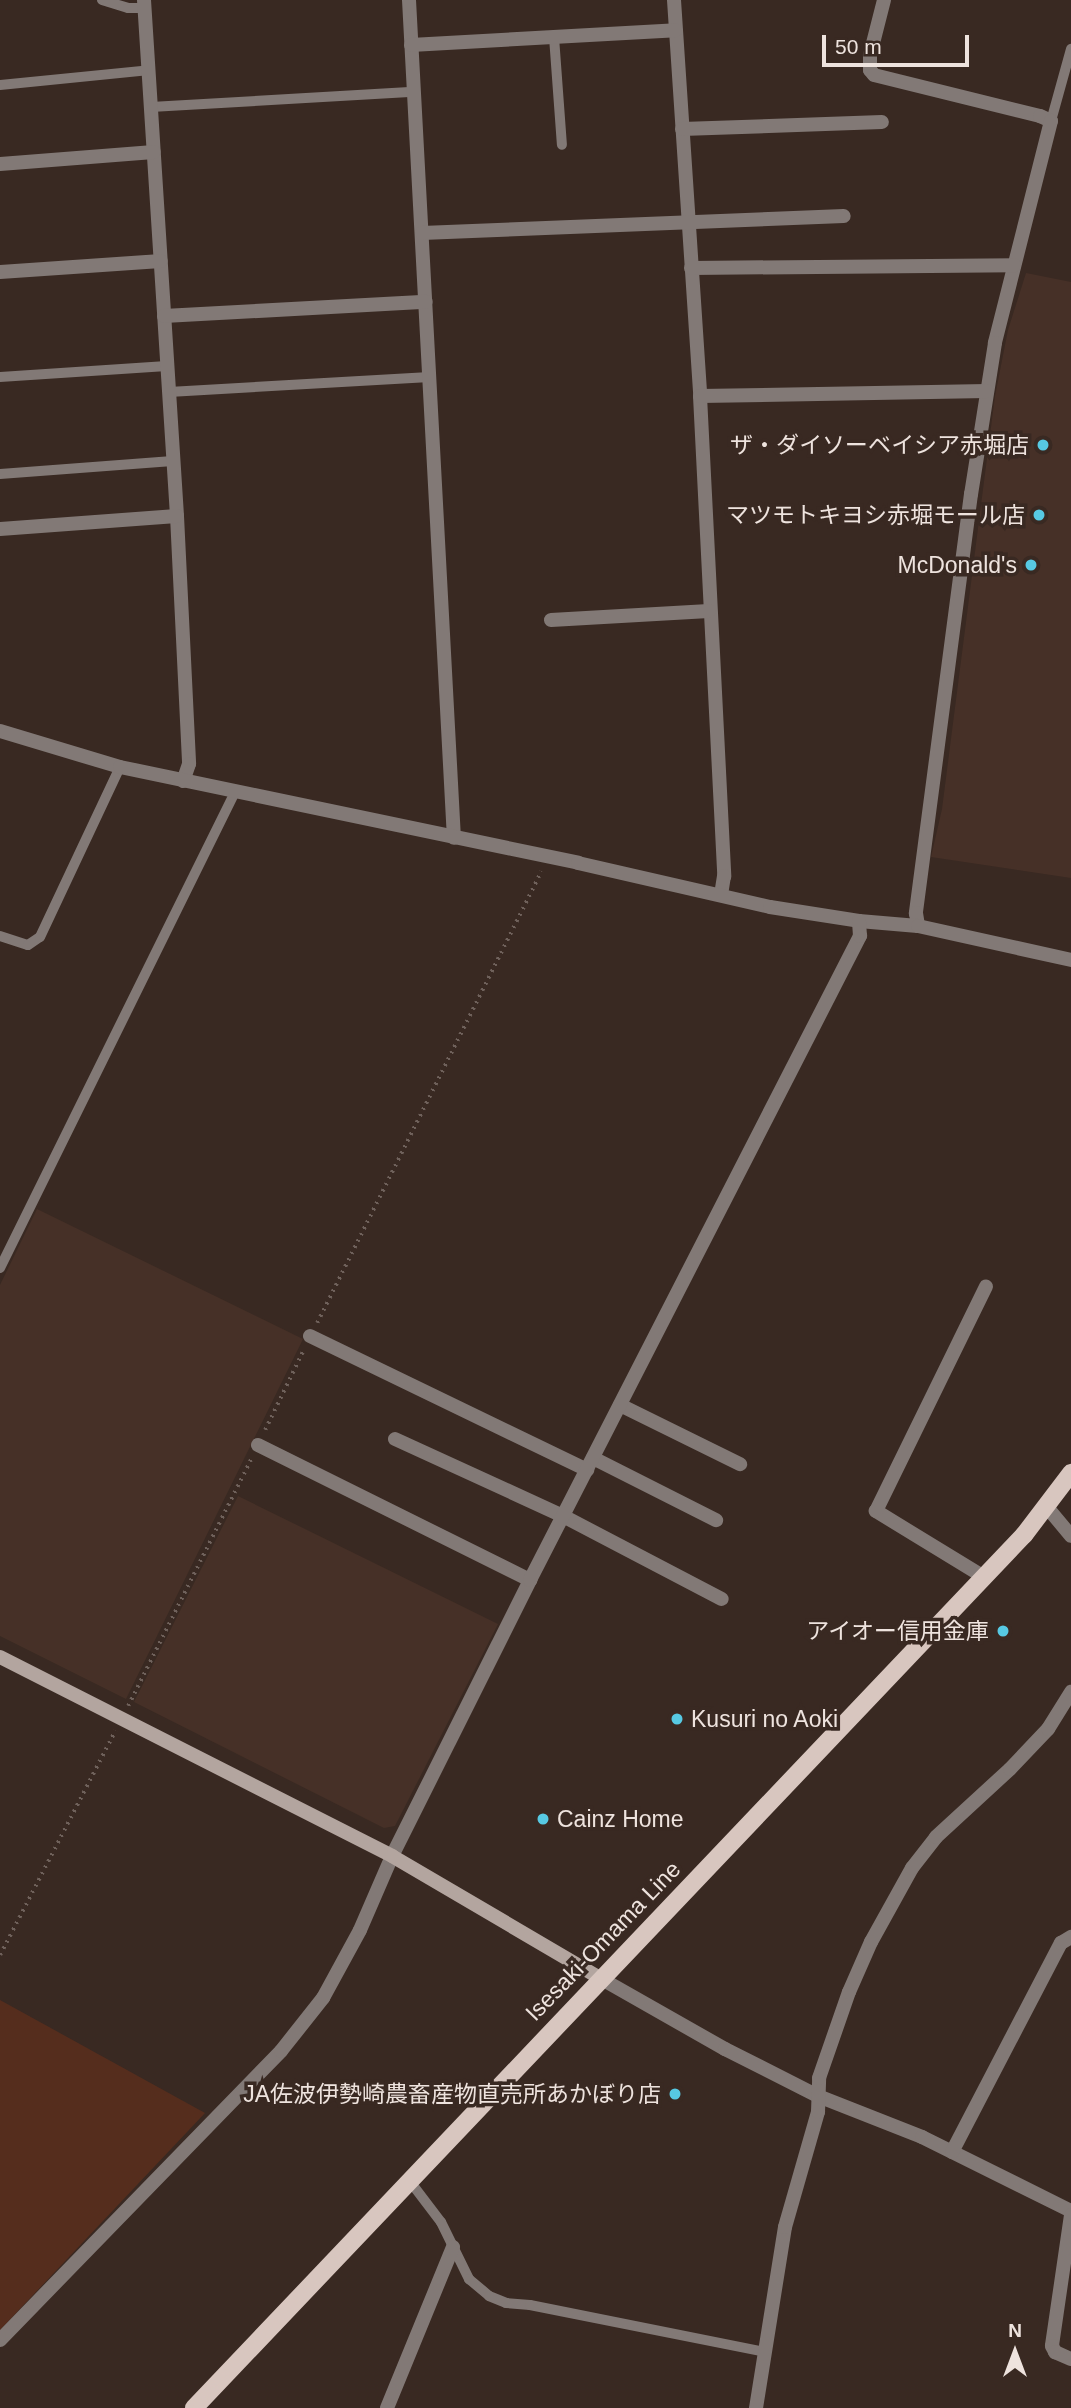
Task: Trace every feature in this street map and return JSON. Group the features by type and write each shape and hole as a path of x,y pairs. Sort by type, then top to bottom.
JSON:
{"main road":[{"name":"Isesaki-Omama Line","path":"194,2408 1024,1535 1071,1473"}],"street":[{"path":"409,0 454,838"},
{"path":"674,0 700,396 724,876 721,895"},
{"path":"884,0 870,55 870,70 874,75 1051,121 995,343 987,391 920,886 918,926"},
{"path":"144,4 177,516 189,764 183,780"},
{"path":"411,45 676,30"},
{"path":"682,129 882,122"},
{"path":"0,164 154,152"},
{"path":"422,233 844,216"},
{"path":"0,272 161,261"},
{"path":"691,268 1014,265"},
{"path":"164,316 426,302"},
{"path":"700,396 987,391"},
{"path":"0,529 177,516"},
{"path":"551,621 709,611"},
{"path":"0,731 120,767 770,907 859,921 918,926 1071,960"},
{"path":"0,2340 299,2031 323,1998 354,1941 392,1856 530,1580 860,936 859,921"},
{"path":"984,1577 876,1511 986,1286"},
{"path":"310,1336 716,1520"},
{"path":"620,1405 740,1464"},
{"path":"395,1439 563,1516 722,1599"},
{"path":"258,1445 530,1580"},
{"path":"1046,1506 1071,1536"},
{"path":"0,1657 392,1856 725,2049 818,2096 952,2152 1071,2213 1052,2346 1055,2352 1071,2359"},
{"path":"756,2408 785,2227 818,2112 819,2078 849,1992 872,1942 912,1868 936,1837 1010,1769 1048,1729 1071,1692"},
{"path":"952,2152 1061,1943 1071,1937"},
{"path":"387,2408 453,2247"}],"lane":[{"path":"102,0 128,8 144,4"},
{"path":"554,37 562,145"},
{"path":"1051,121 1071,49"},
{"path":"0,85 149,70"},
{"path":"151,107 414,92"},
{"path":"0,377 167,366"},
{"path":"169,392 430,377"},
{"path":"0,474 173,461"},
{"path":"0,936 29,945 40,937 120,767"},
{"path":"0,1268 235,792"},
{"path":"409,2180 441,2222 469,2279 489,2296 506,2303 530,2305 765,2352"}],"path":[{"path":"0,1955 258,1445 548,858"}],"shaded area":[{"path":"1026,273 1071,282 1071,878 931,857 942,809 995,396 1008,330"},
{"path":"37,1209 303,1339 126,1699 0,1636 0,1285"},
{"path":"238,1496 498,1624 395,1826 384,1828 134,1702"},
{"path":"0,2000 205,2113 0,2330"}],"place":[{"name":"ザ・ダイソーベイシア赤堀店","path":"1043,445"},
{"name":"マツモトキヨシ赤堀モール店","path":"1039,515"},
{"name":"McDonald's","path":"1031,565"},
{"name":"アイオー信用金庫","path":"1003,1631"},
{"name":"Kusuri no Aoki","path":"677,1719"},
{"name":"Cainz Home","path":"543,1819"},
{"name":"JA佐波伊勢崎農畜産物直売所あかぼり店","path":"675,2094"}]}
